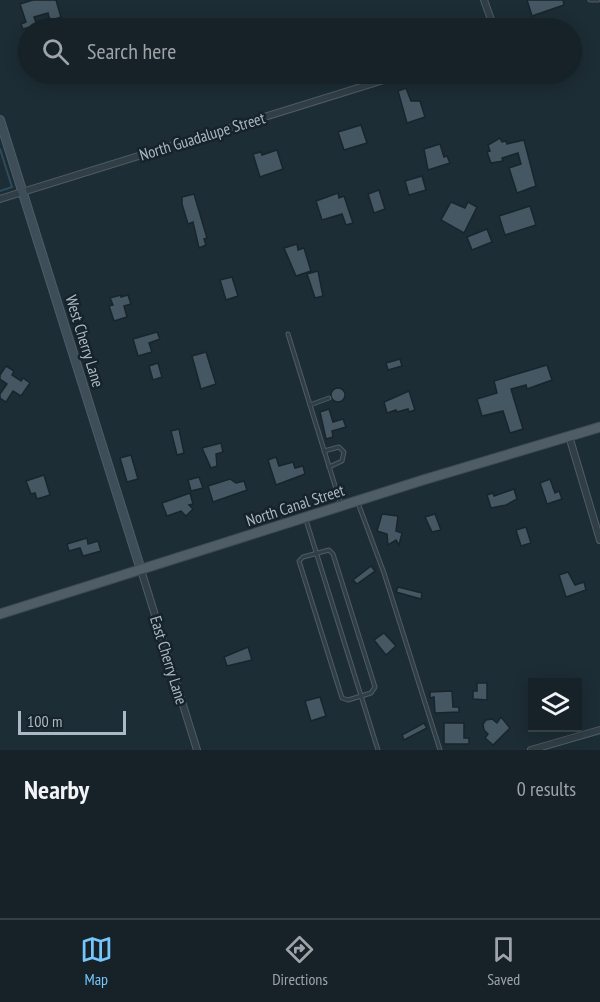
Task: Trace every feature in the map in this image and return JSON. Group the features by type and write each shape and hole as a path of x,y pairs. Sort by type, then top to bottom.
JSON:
{"main road":[{"name":"North Canal Street","path":"0,614 600,427"}],"street":[{"path":"484,0 490,18"},
{"name":"North Guadalupe Street","path":"0,199 371,84"},
{"name":"West Cherry Lane","path":"0,120 141,570"},
{"path":"569,436 600,540"},
{"name":"East Cherry Lane","path":"141,570 197,750"},
{"path":"531,750 600,730"}],"lane":[{"path":"590,0 598,0"},
{"path":"288,334 341,507"},
{"path":"310,405 329,399"},
{"path":"324,451 339,447 344,452 342,461 329,467"},
{"path":"358,501 384,573 440,750"},
{"path":"305,518 378,750"},
{"path":"329,549 337,565 374,684 373,692 348,700 342,698 300,565 303,557 316,553 329,549"}],"building":[{"path":"33,0 56,0 61,17 49,18 48,13 34,18 25,18 20,4"},
{"path":"527,0 563,0 564,5 532,16"},
{"path":"406,88 411,101 420,101 425,117 407,123 398,91"},
{"path":"361,125 367,143 344,150 338,132"},
{"path":"500,138 507,144 524,140 536,186 517,193 509,168 521,164 518,153 502,158 503,161 491,163 487,152 490,151 488,145"},
{"path":"440,144 444,157 447,156 450,163 428,170 424,149"},
{"path":"277,150 283,169 260,177 253,154 261,152 262,155"},
{"path":"422,176 426,190 409,195 405,181"},
{"path":"379,190 385,209 374,213 368,194"},
{"path":"338,193 339,198 344,196 353,223 346,225 342,214 322,220 316,201"},
{"path":"194,194 207,238 204,239 206,245 199,248 193,222 188,224 182,204 182,197"},
{"path":"451,202 465,208 468,202 477,207 464,233 441,220"},
{"path":"530,206 536,225 505,235 499,216"},
{"path":"487,229 492,242 472,250 467,237"},
{"path":"297,244 298,250 304,248 311,271 296,276 284,248"},
{"path":"318,271 323,296 315,298 307,274"},
{"path":"232,277 238,296 226,300 220,280"},
{"path":"121,295 121,297 128,295 131,304 124,306 127,317 114,321 109,306 113,305 110,298"},
{"path":"157,332 160,339 149,343 152,352 138,356 133,339"},
{"path":"206,352 216,384 201,389 192,356"},
{"path":"400,359 402,366 388,370 386,363"},
{"path":"158,363 162,377 153,380 149,366"},
{"path":"547,365 552,380 527,389 526,385 511,389 523,429 510,433 503,411 482,416 477,399 497,393 494,381"},
{"path":"6,366 14,371 12,375 21,381 23,378 30,383 21,396 13,391 6,402 0,398 7,384 0,379 0,375"},
{"path":"335,388 341,388 345,395 341,402 335,402 331,398 331,392"},
{"path":"409,391 415,410 397,412 396,410 387,413 384,402"},
{"path":"329,409 333,422 343,419 346,427 332,431 333,437 326,439 320,412"},
{"path":"179,429 184,453 177,455 171,431"},
{"path":"221,443 223,452 216,454 217,466 211,468 202,448"},
{"path":"131,455 138,479 127,482 120,458"},
{"path":"276,457 279,466 293,462 295,468 303,466 305,474 276,485 268,460"},
{"path":"44,475 50,495 37,499 35,493 31,494 26,481"},
{"path":"199,477 203,488 191,491 188,480"},
{"path":"230,479 236,483 244,481 247,490 213,502 208,486"},
{"path":"550,479 555,493 559,491 562,499 547,504 540,483"},
{"path":"514,489 517,499 506,505 491,508 487,495 493,493 494,496"},
{"path":"190,493 193,504 189,505 193,509 186,516 181,511 167,516 162,503"},
{"path":"382,514 398,516 396,531 402,533 399,545 396,540 388,545 387,534 377,531"},
{"path":"435,514 441,530 432,532 425,517"},
{"path":"526,527 531,543 521,546 516,530"},
{"path":"87,538 88,544 98,541 101,551 83,556 80,548 69,551 67,544"},
{"path":"371,566 375,571 357,584 353,580"},
{"path":"568,572 575,585 584,582 586,590 566,597 559,575"},
{"path":"398,587 422,593 421,599 396,592"},
{"path":"384,633 396,646 386,655 374,640"},
{"path":"248,647 252,660 227,666 224,657"},
{"path":"477,683 487,683 487,700 473,699 473,691 477,691"},
{"path":"452,691 453,707 459,707 459,712 435,713 434,697 430,698 430,692"},
{"path":"320,697 326,716 311,721 305,701"},
{"path":"501,717 510,728 493,745 485,738 488,734 483,724 486,720 492,719 497,723"},
{"path":"424,723 427,728 404,740 402,735"},
{"path":"444,723 464,723 464,738 469,738 469,744 444,744"}],"waterway":[{"path":"0,149 12,187 0,191"}]}
